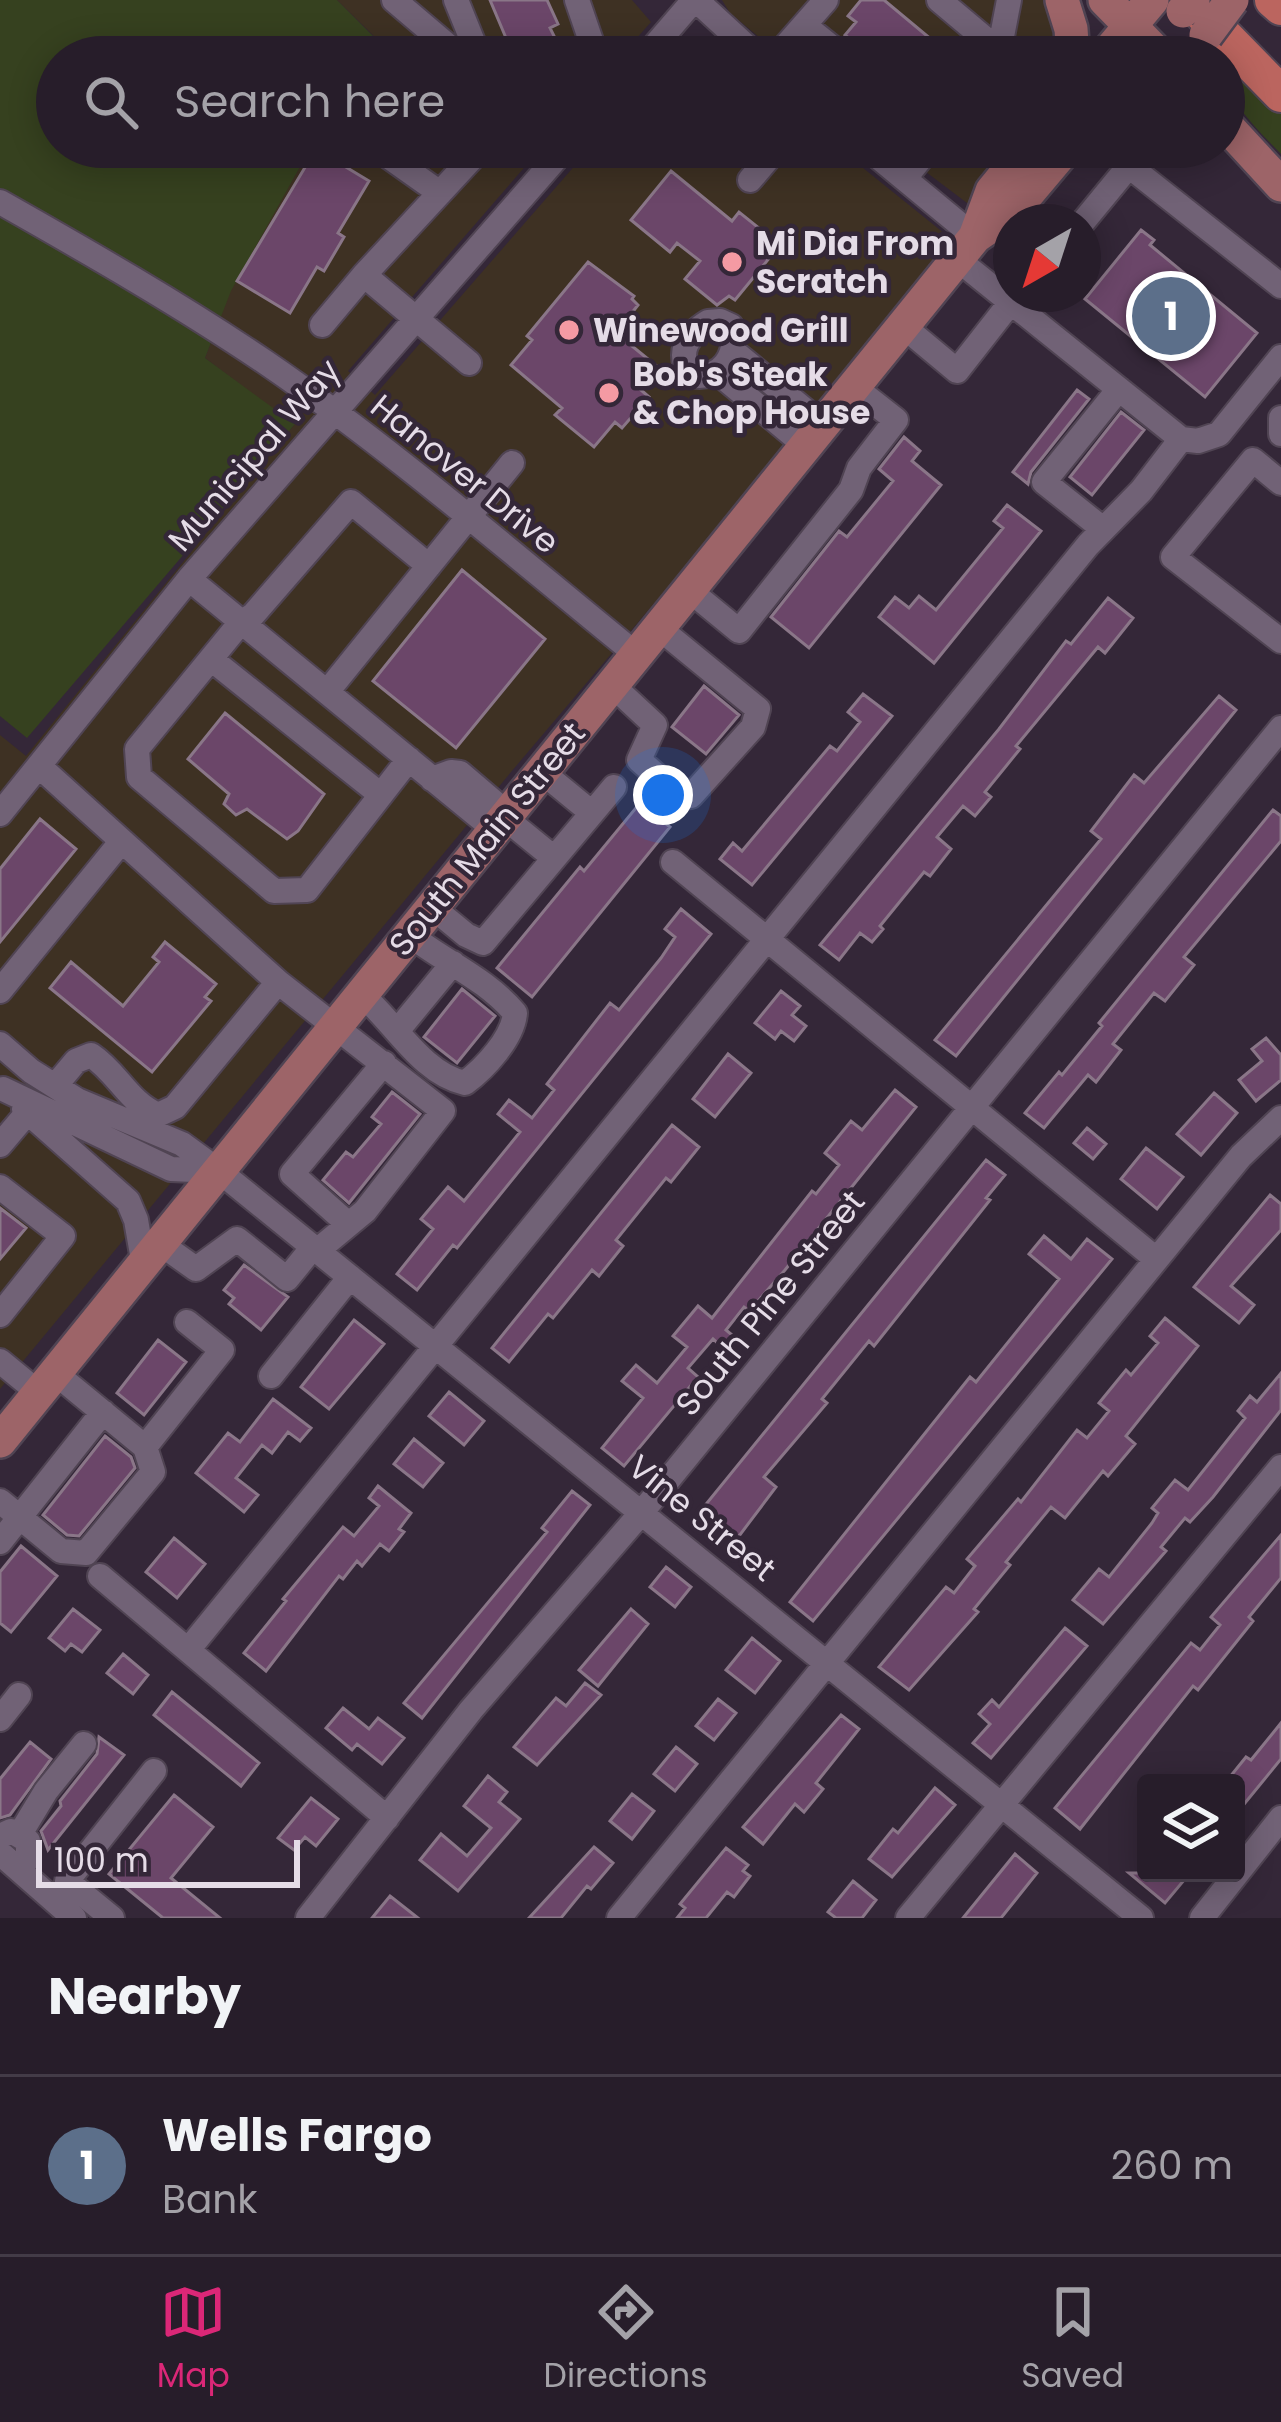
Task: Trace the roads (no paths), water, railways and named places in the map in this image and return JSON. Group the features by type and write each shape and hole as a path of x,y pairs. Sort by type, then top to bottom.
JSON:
{"highway":[{"path":"1274,0 1281,7"},
{"path":"1245,73 1281,94"}],"main road":[{"path":"1062,0 1070,36"},
{"path":"1105,0 1172,29 1232,0"},
{"path":"1245,145 1281,184"},
{"name":"South Main Street","path":"966,248 992,191 1011,168"},
{"name":"South Main Street","path":"0,1441 966,248 1014,210 1049,168"}],"street":[{"path":"394,0 436,36"},
{"path":"456,0 471,36"},
{"path":"577,0 590,36"},
{"path":"663,36 695,0 735,36"},
{"path":"794,36 826,0"},
{"path":"939,0 979,36"},
{"path":"1003,36 1010,0"},
{"path":"804,25 818,36"},
{"path":"405,168 440,193"},
{"path":"322,325 463,168"},
{"name":"Municipal Way","path":"0,814 189,579 548,168"},
{"path":"750,180 760,168"},
{"path":"892,168 993,276"},
{"path":"905,178 913,168"},
{"path":"1098,204 1127,168"},
{"path":"1132,168 1281,286"},
{"name":"Hanover Drive","path":"0,202 115,267 335,412 637,655"},
{"path":"364,275 469,363"},
{"path":"903,326 957,371 1006,312"},
{"path":"1030,312 1180,439 1198,442 1219,434 1281,357"},
{"path":"733,351 717,372 704,377 691,375 684,364 683,351 692,334 707,322 731,326 733,351 814,436"},
{"path":"717,372 814,436"},
{"path":"672,396 691,375"},
{"path":"689,590 740,631 851,490 859,468 896,420 854,387"},
{"path":"1095,537 1044,482 1119,389"},
{"path":"1281,418 1281,434"},
{"path":"188,1650 1095,537 1141,491 1180,439"},
{"path":"1280,643 1173,557 1253,460 1281,483"},
{"path":"327,692 512,463"},
{"path":"409,759 307,890 274,890 140,777 137,749 241,622 253,615 351,502 429,566"},
{"path":"189,579 432,778 503,820 554,858"},
{"path":"612,685 656,725 639,760 681,797 692,796 753,728 758,709 659,628"},
{"path":"211,659 381,795"},
{"name":"South Pine Street","path":"308,1918 471,1710 642,1511 1281,728"},
{"path":"1,1088 128,1201 151,1251 196,1269 237,1239 287,1279 315,1248 365,1211 443,1111 278,982 39,766"},
{"path":"542,772 592,813"},
{"path":"432,908 483,944 614,787"},
{"path":"0,991 122,842"},
{"path":"673,862 1156,1259"},
{"path":"362,995 449,1080 465,1083 478,1073 514,1026 515,1013 466,968 410,934"},
{"path":"398,1030 453,962"},
{"path":"55,1087 76,1061 91,1055 106,1066 136,1105 158,1115 175,1107 278,982"},
{"name":"Vine Street","path":"0,1044 55,1087 110,1117 182,1144 219,1171 1141,1918"},
{"path":"346,1223 292,1174 383,1063"},
{"path":"1,1088 171,1169 219,1171"},
{"path":"0,1145 28,1112"},
{"path":"619,1918 1241,1156 1281,1118"},
{"path":"0,1187 63,1236 0,1316"},
{"path":"271,1376 350,1277"},
{"path":"146,1447 222,1351 187,1322"},
{"path":"0,1361 104,1412 146,1447 152,1472 86,1553 61,1551 0,1501"},
{"path":"0,1542 104,1412"},
{"path":"908,1918 1281,1467"},
{"path":"100,1576 387,1818"},
{"path":"0,1719 19,1695"},
{"path":"84,1744 10,1835 28,1841 29,1850 10,1862 112,1918"},
{"path":"59,1890 154,1772"},
{"path":"1202,1918 1281,1817"},
{"path":"59,1890 74,1918"}],"place":[{"name":"Mi Dia From Scratch","path":"732,262"},
{"name":"Wells Fargo","path":"1171,316"},
{"name":"Winewood Grill","path":"569,330"},
{"name":"Bob's Steak & Chop House","path":"609,393"}]}
